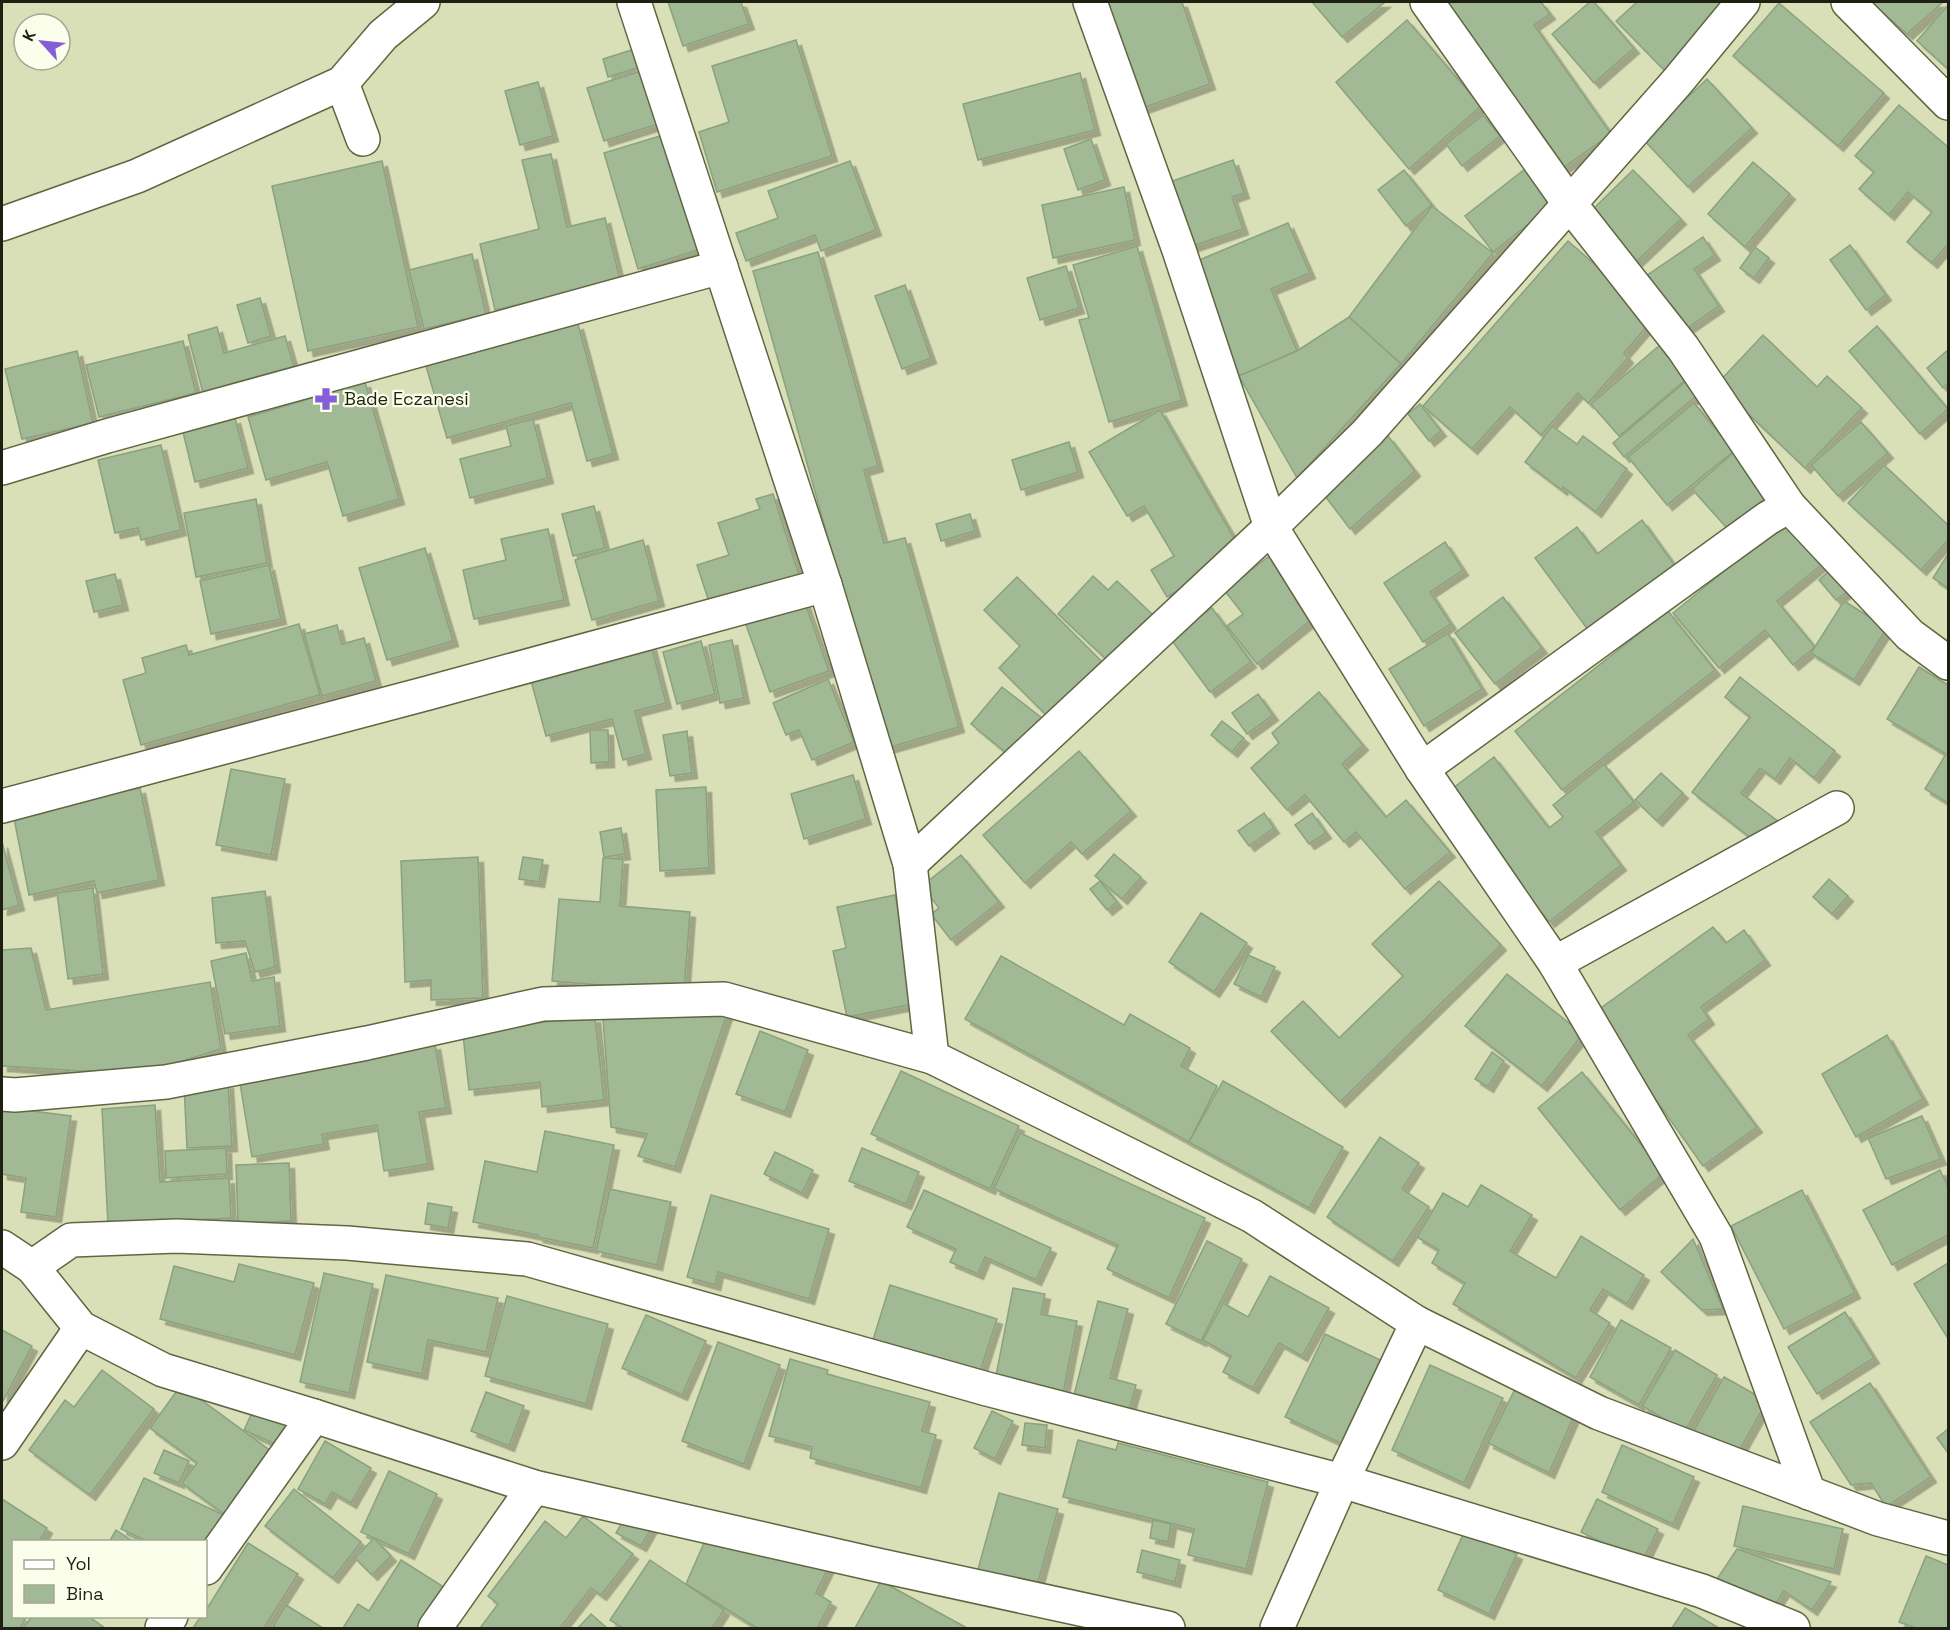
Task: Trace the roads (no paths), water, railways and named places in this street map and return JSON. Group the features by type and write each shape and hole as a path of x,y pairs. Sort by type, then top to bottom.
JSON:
{"street":[{"path":"2,224 137,176 342,83 383,35 423,2"},
{"path":"634,2 825,585 910,864 932,1057"},
{"path":"1090,2 1179,250 1271,526 1422,769 1555,963 1716,1236 1809,1493"},
{"path":"1426,2 1569,203 1683,348 1790,506 1910,635 1948,663"},
{"path":"910,864 1367,433 1677,82 1743,2"},
{"path":"1848,2 1948,103"},
{"path":"342,83 363,139"},
{"path":"2,468 107,436 721,267"},
{"path":"1422,769 1768,518 1790,506"},
{"path":"2,806 825,585"},
{"path":"1555,963 1838,808"},
{"path":"2,1094 15,1095 166,1082 367,1043 543,1004 724,999 932,1057 1252,1216 1417,1323 1599,1413 1878,1520 1948,1538"},
{"path":"32,1267 71,1240 177,1236 347,1243 527,1259 987,1389 1342,1481 1702,1591 1793,1629"},
{"path":"2,1247 32,1267 81,1328 163,1370 534,1486 1168,1629"},
{"path":"1277,1629 1342,1481 1417,1323"},
{"path":"2,1443 81,1328"},
{"path":"207,1567 314,1416"},
{"path":"435,1629 534,1486"}],"place":[{"name":"Bade Eczanesi","path":"326,399"}]}
